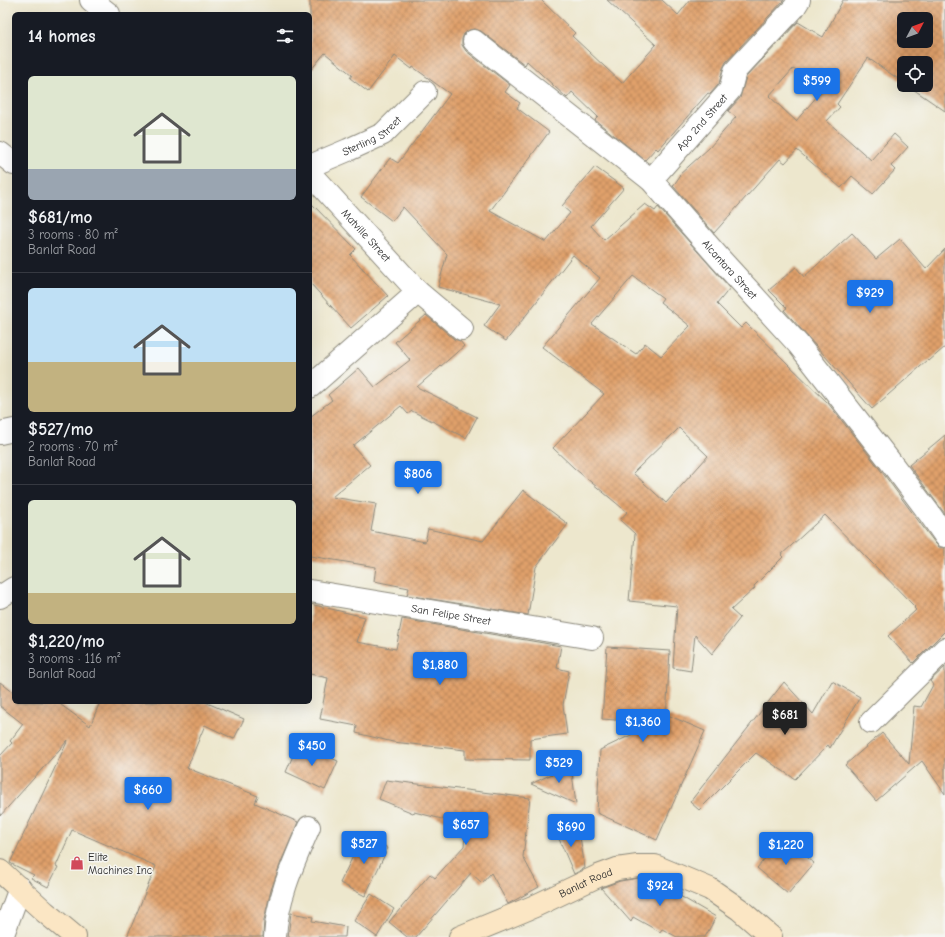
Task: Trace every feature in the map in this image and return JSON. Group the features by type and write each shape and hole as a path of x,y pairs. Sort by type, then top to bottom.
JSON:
{"street":[{"path":"91,0 106,12"},
{"name":"Apo 2nd Street","path":"651,180 730,90 735,71 796,4"},
{"name":"Alcantara Street","path":"474,41 651,180 798,344 929,512 945,536"},
{"name":"Sterling Street","path":"312,172 348,150 383,134 424,92"},
{"path":"0,153 12,162"},
{"name":"Matville Street","path":"312,172 418,292 462,329"},
{"path":"312,385 418,292"},
{"path":"0,433 12,430"},
{"name":"San Felipe Street","path":"312,591 592,638"},
{"path":"871,722 945,649"},
{"path":"275,937 280,904 288,878 309,827"},
{"name":"Banlat Road","path":"460,937 535,906 598,876 617,869 638,866 655,866 710,889 739,909 771,937"},
{"path":"0,871 75,937"},
{"path":"2,937 20,888"}],"building":[{"path":"310,0 541,0 575,33 572,36 622,83 656,45 607,0 662,0 678,15 690,0 784,0 726,62 719,84 710,94 708,93 658,150 656,148 645,160 595,120 598,117 572,92 567,98 527,61 525,65 481,31 475,29 469,30 464,34 462,39 462,45 466,51 510,85 505,92 520,103 517,108 549,132 490,211 546,242 570,213 562,206 595,167 624,188 591,226 604,240 645,204 655,211 658,207 730,288 717,304 741,328 746,323 828,403 935,543 939,547 945,548 945,631 913,663 888,636 916,610 914,608 915,607 825,515 781,555 783,557 754,586 755,588 731,610 740,618 712,654 695,635 691,671 673,668 677,606 629,601 635,534 620,520 627,512 574,468 553,448 604,394 542,347 600,278 573,255 506,341 484,326 500,304 438,287 447,254 403,207 392,221 361,197 390,158 398,163 450,94 395,56 368,92 350,78 352,75 325,53 312,69 312,12 310,12","holes":["633,276 663,298 660,302 690,326 661,356 645,343 636,354 592,324","679,428 708,456 666,503 633,473"]},
{"path":"843,0 945,0 945,111 917,92 933,92 933,56 897,56 897,78 868,58 837,104 840,107 827,121 871,160 894,134 908,147 891,166 895,170 873,194 852,176 841,188 797,150 785,163 780,159 714,233 673,186 680,176 679,175 709,148 736,117 728,111 740,98 746,77 798,22 823,37","holes":["793,69 824,88 796,121 769,96"]},
{"path":"312,204 356,249 350,255 388,296 351,328 312,285"},
{"path":"852,233 876,259 900,239 926,269 945,249 945,347 872,409 784,310 787,308 769,290 796,267 804,277"},
{"path":"426,315 454,339 460,341 464,346 417,387 477,417 466,438 412,411 408,414 401,406 353,446 370,465 332,497 376,504 371,531 425,542 428,529 483,541 523,490 568,524 536,567 528,615 407,595 409,588 374,581 376,567 312,556 312,415 332,400 328,395 359,368 375,387 410,360 395,342"},
{"path":"945,435 945,514 909,465"},
{"path":"312,604 365,617 357,642 396,649 402,619 561,646 557,668 569,671 563,705 567,734 530,739 530,760 465,759 465,750 393,742 356,733 357,726 320,719 328,678 312,674"},
{"path":"607,647 670,651 666,718 670,716 705,731 657,840 597,813 600,750 656,723 602,719"},
{"path":"945,667 945,794 922,761 876,801 845,765 882,733 909,764 914,706 921,707 933,685 930,681"},
{"path":"832,681 860,697 830,748 828,745 795,779 756,753 699,810 690,802 784,682 813,714"},
{"path":"0,682 12,691 12,704 60,704 90,726 99,704 210,704 244,719 234,739 205,725 187,768 258,796 255,803 298,822 271,890 264,920 263,937 127,937 156,866 72,830 56,866 58,867 48,887 31,878 34,875 10,863 68,740 0,816 0,756 12,743 10,741 23,724 0,706"},
{"path":"298,744 338,761 325,790 286,772"},
{"path":"571,765 576,804 531,784"},
{"path":"386,780 530,798 523,857 539,887 508,904 491,873 482,883 471,873 416,937 407,937 389,922 430,874 435,878 464,846 466,825 413,813 379,799"},
{"path":"551,820 580,837 585,868 574,874"},
{"path":"359,834 388,848 365,896 340,883 355,852 351,851"},
{"path":"783,837 814,863 788,894 757,868"},
{"path":"639,878 653,879 663,883 682,893 680,896 716,917 705,937 677,937 662,929 660,932 633,917 631,922 601,888 620,881"},
{"path":"371,894 394,909 377,937 354,921"},
{"path":"291,913 313,917 312,921 346,927 345,937 288,937"}],"place":[{"name":"Elite Machines Inc","path":"77,863"}]}
